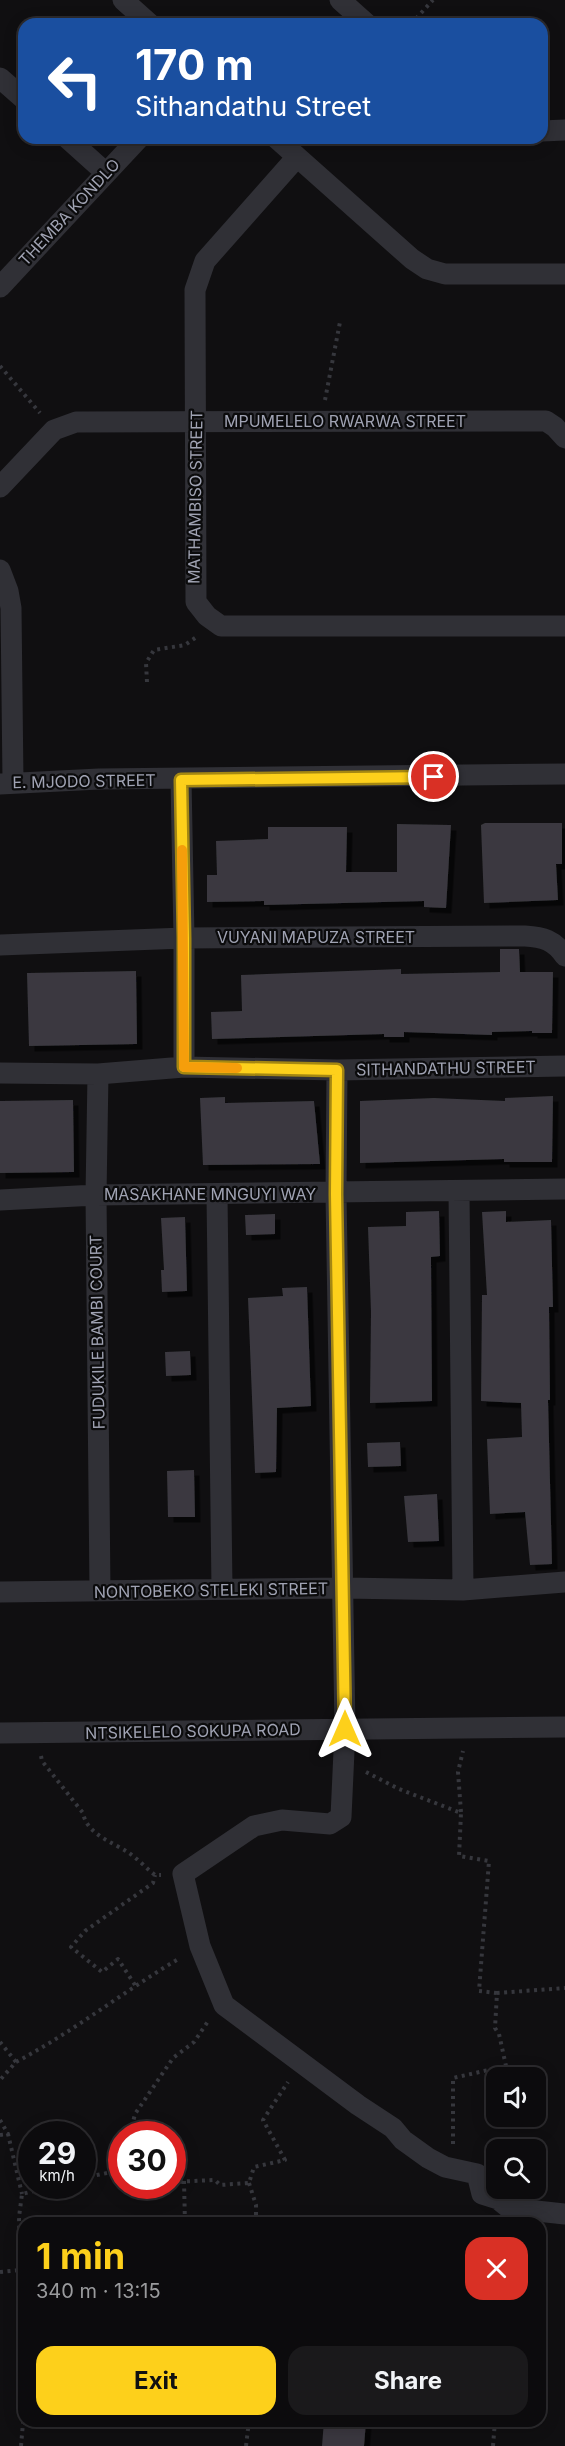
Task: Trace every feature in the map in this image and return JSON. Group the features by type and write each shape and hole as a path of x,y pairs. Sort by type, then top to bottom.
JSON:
{"street":[{"path":"123,0 143,18"},
{"path":"340,0 360,18"},
{"path":"0,78 18,94"},
{"path":"548,131 565,130"},
{"path":"74,144 106,173"},
{"name":"THEMBA KONDLO","path":"0,287 133,144"},
{"path":"283,144 412,259 427,269 445,274 565,274"},
{"name":"MATHAMBISO STREET","path":"214,621 199,607 194,595 195,290 198,275 205,261 297,157"},
{"name":"MPUMELELO RWARWA STREET","path":"54,430 76,422 546,421 565,438"},
{"path":"0,487 54,430"},
{"path":"0,570 8,591 11,608 7,782"},
{"path":"214,621 220,626 565,626"},
{"name":"E. MJODO STREET","path":"7,782 565,774"},
{"path":"181,780 184,1067"},
{"name":"VUYANI MAPUZA STREET","path":"0,945 184,938 525,936 542,937 552,941 565,956"},
{"name":"SITHANDATHU STREET","path":"0,1073 98,1074 184,1067 337,1070 565,1066"},
{"path":"337,1070 336,1194 345,1729 342,1808 340,1817 330,1824 282,1820 254,1826 183,1874 200,1946 224,2006 303,2066 393,2128 409,2145 446,2168 477,2174 482,2194 498,2199 509,2208 565,2214"},
{"name":"FUDUKILE BAMBI COURT","path":"98,1074 96,1195 100,1591"},
{"name":"MASAKHANE MNGUYI WAY","path":"0,1200 96,1195 336,1194 565,1189"},
{"path":"459,1191 463,1590"},
{"path":"217,1195 222,1589"},
{"name":"NONTOBEKO STELEKI STREET","path":"0,1592 344,1588 463,1590 565,1582"},
{"name":"NTSIKELELO SOKUPA ROAD","path":"0,1733 463,1730 565,1727"}],"path":[{"path":"416,18 433,0"},
{"path":"321,421 340,322"},
{"path":"0,366 54,430"},
{"path":"147,682 148,657 154,650 185,645 214,621"},
{"path":"463,1730 463,1749 458,1772 461,1813 459,1856 489,1861 479,1991 497,1993 565,1988"},
{"path":"37,1733 42,1761 83,1814 85,1822 111,1845 129,1852 155,1875 183,1874"},
{"path":"345,1770 365,1772 399,1789 461,1813"},
{"path":"135,1985 118,1959 102,1972 70,1947 85,1931 153,1883 155,1875"},
{"path":"0,2080 16,2062 41,2049 135,1985 200,1946"},
{"path":"446,2168 446,2149 453,2145 453,2078 506,2066 499,2034 495,2028 497,1993"},
{"path":"133,2121 135,2114 173,2058 194,2042 202,2031 203,2025 224,2006"},
{"path":"0,2042 16,2062"},
{"path":"256,2217 256,2205 249,2182 254,2167 285,2160 263,2120 280,2091 303,2066"},
{"path":"0,2120 8,2134 18,2177"},
{"path":"0,2135 8,2134"},
{"path":"186,2181 215,2180 220,2185 249,2182"},
{"path":"19,2217 21,2199"},
{"path":"184,2199 185,2217"},
{"path":"0,2272 18,2270"},
{"path":"21,2446 23,2427"},
{"path":"246,2446 248,2427"},
{"path":"494,2446 495,2427"}],"building":[{"path":"485,823 562,823 562,864 556,864 558,900 484,903 481,825"},
{"path":"397,824 451,825 446,908 424,907 424,901 264,905 264,901 207,902 207,875 217,875 216,841 268,839 268,827 347,827 346,872 397,872"},
{"path":"500,949 519,949 520,972 553,972 552,1033 492,1032 492,1035 404,1032 404,1037 384,1037 384,1034 212,1039 211,1012 242,1011 241,975 401,969 401,974 500,972"},
{"path":"136,971 137,1044 29,1046 27,973"},
{"path":"553,1096 552,1162 504,1162 504,1159 360,1163 360,1101 434,1098 505,1101 505,1098"},
{"path":"225,1097 225,1103 314,1101 320,1164 203,1165 200,1098"},
{"path":"73,1100 74,1172 0,1173 0,1101"},
{"path":"439,1211 440,1256 431,1257 432,1401 370,1403 371,1312 368,1227 406,1226 406,1212"},
{"path":"506,1211 506,1222 551,1220 553,1307 549,1307 550,1400 548,1400 552,1564 530,1565 525,1512 490,1514 487,1439 522,1437 521,1403 481,1401 482,1295 487,1295 482,1212"},
{"path":"275,1214 275,1234 246,1235 245,1215"},
{"path":"185,1217 187,1291 162,1292 161,1270 164,1270 161,1218"},
{"path":"307,1287 311,1406 277,1408 276,1472 255,1473 248,1298 283,1296 282,1288"},
{"path":"190,1351 191,1375 166,1376 165,1352"},
{"path":"400,1442 401,1466 368,1467 367,1443"},
{"path":"194,1470 195,1517 168,1517 167,1471"},
{"path":"437,1494 439,1541 408,1542 404,1496"},
{"path":"324,2427 366,2427 364,2446 322,2446"}],"slow traffic":[{"path":"182,850 184,1067 237,1068"}],"route":[{"path":"345,1729 336,1194 337,1070 184,1067 181,780 434,777"}]}
